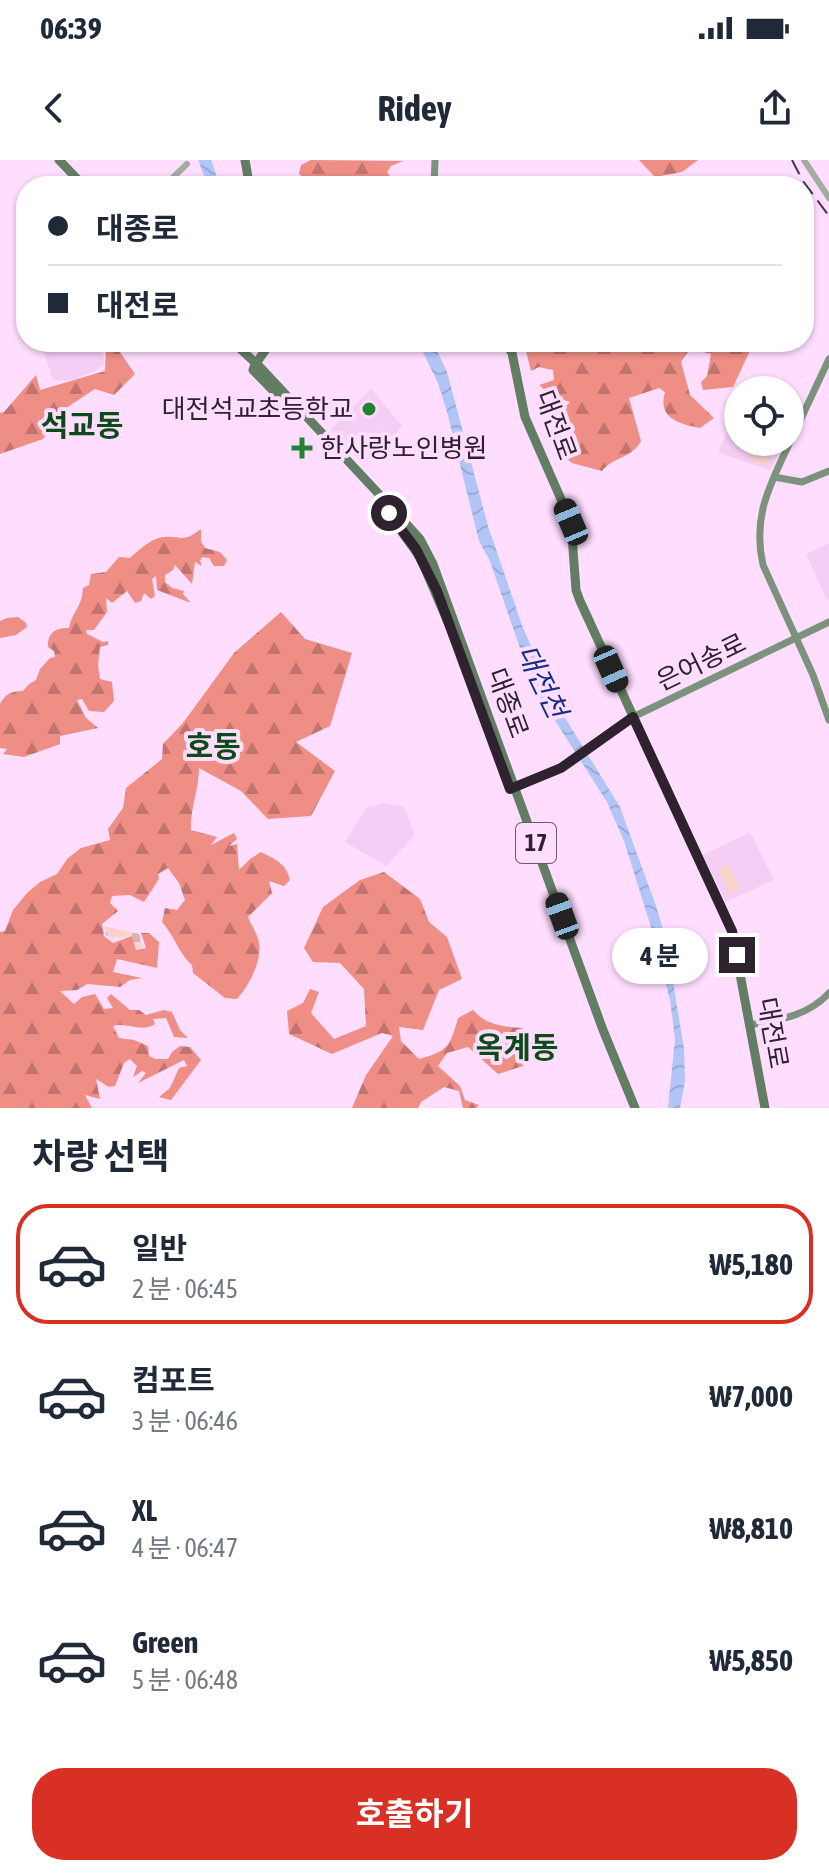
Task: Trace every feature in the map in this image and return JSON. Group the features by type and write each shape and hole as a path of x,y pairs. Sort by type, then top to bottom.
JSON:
{"main road":[{"path":"59,160 74,176"},
{"name":"대종로","path":"243,352 420,539 440,580 627,1108"},
{"path":"255,365 264,352"},
{"name":"대전로","path":"511,352 525,417 571,522 576,590 732,931 765,1108"},
{"path":"804,412 829,359"},
{"path":"784,456 761,509 759,548 763,565 829,720"},
{"path":"774,477 802,482 829,471"},
{"name":"은어송로","path":"512,788 561,768 633,717 829,622"},
{"name":"대종로","path":"512,788 635,1108"},
{"path":"750,1025 804,1012 819,1004 829,993"}],"street":[{"path":"804,160 829,198"},
{"path":"174,176 187,164"}],"shaded area":[{"path":"43,352 102,352 105,363 95,371 71,380 53,381"},
{"name":"대전석교초등학교","path":"371,389 402,426 383,452 347,446 330,430"},
{"path":"724,438 724,454 718,452"},
{"path":"729,456 777,456 768,470"},
{"path":"829,543 829,599 827,600 806,554"},
{"path":"384,803 404,807 415,835 386,866 345,842 366,808"},
{"path":"750,832 774,880 726,902 703,855"}],"green space":[{"path":"311,160 403,161 391,166 387,172 390,176 301,176 301,165"},
{"path":"639,160 698,160 682,172 654,176"},
{"path":"106,352 120,352 135,374 114,395 95,389 69,406 43,439 0,454 0,413 36,375 40,390 105,371"},
{"path":"526,352 688,352 681,362 690,395 714,418 700,428 678,422 667,414 663,401 665,392 659,388 629,398 641,441 633,451 602,471 572,463 559,452 552,433 554,419 570,402 552,396 539,385 554,380 553,370 539,367 531,371"},
{"path":"703,352 749,352 738,376 724,376 724,388 703,390 701,382 707,376 711,354"},
{"path":"749,456 771,456 767,467 748,459"},
{"path":"201,529 201,541 205,548 220,552 227,560 224,566 214,566 209,558 202,557 202,566 195,562 192,584 175,565 165,575 165,582 172,588 184,591 191,603 157,590 156,576 152,579 155,596 151,599 144,593 141,601 135,603 127,591 112,603 106,598 107,612 94,630 86,630 87,634 103,642 108,641 108,645 100,647 98,665 100,679 112,682 114,701 104,712 89,711 82,699 77,700 86,718 98,728 60,736 60,744 24,757 3,754 7,749 0,748 0,704 7,695 23,691 36,680 40,669 55,657 54,651 48,647 49,638 56,630 69,628 91,574 106,572 119,557 130,558 154,540 163,537 185,538"},
{"path":"281,612 305,639 352,653 330,726 296,742 335,771 311,816 268,819 241,791 199,768 191,830 217,837 211,845 234,833 237,839 229,846 237,844 239,870 261,852 283,866 290,880 284,886 269,881 272,893 248,917 259,943 257,965 250,980 237,999 225,998 193,973 192,965 162,922 165,908 177,910 185,900 179,883 168,868 158,874 159,879 144,902 130,895 112,896 110,903 118,911 102,924 104,936 113,943 132,936 136,950 146,948 141,933 149,933 159,942 157,968 117,959 113,972 142,978 130,980 120,987 87,984 77,990 60,991 74,1004 82,997 95,994 104,1009 113,1008 107,998 111,994 130,1010 139,1010 146,1015 164,1010 172,1012 180,1030 188,1038 174,1037 166,1018 153,1019 155,1024 145,1028 113,1026 119,1038 148,1046 149,1056 156,1059 168,1059 180,1046 190,1047 201,1060 171,1100 159,1097 170,1088 179,1068 187,1066 184,1060 138,1083 146,1073 142,1071 133,1077 137,1066 130,1059 124,1063 115,1086 109,1087 96,1079 100,1099 85,1095 92,1108 0,1108 0,932 5,931 13,910 27,893 57,874 68,858 81,848 110,840 108,829 123,808 126,788 162,759 163,744 183,723 234,653"},
{"path":"18,617 27,627 16,635 0,638 0,621"},
{"path":"729,864 741,889 729,895 718,869"},
{"path":"384,872 420,899 429,922 447,937 462,979 439,990 423,1030 399,1027 401,1041 419,1059 436,1053 450,1042 458,1018 473,1010 489,1022 522,1028 534,1048 523,1066 498,1074 468,1047 447,1053 438,1066 460,1086 465,1100 479,1105 476,1108 463,1108 459,1091 444,1087 421,1102 418,1108 352,1108 366,1075 393,1036 382,1033 332,1054 289,1034 287,1011 303,1003 310,989 319,992 311,1013 334,1039 366,1026 364,989 340,963 313,962 304,948 323,907 360,880"},
{"path":"104,926 139,934 143,948 136,949 132,936 111,938 106,935"}],"water":[{"path":"198,160 211,160 217,176 204,176"},
{"name":"대전천","path":"423,352 438,352 447,372 488,526 523,628 556,703 620,807 656,906 666,939 684,1049 685,1081 680,1108 668,1108 675,1039 670,1000 624,841 607,802 533,686 490,561 479,541 438,383"}],"railway":[{"path":"792,160 800,176"},
{"path":"814,196 829,216"}],"place":[{"name":"대전석교초등학교","path":"369,409"},
{"name":"한사랑노인병원","path":"302,448"}],"district":[{"name":"석교동","path":"82,426"},
{"name":"호동","path":"213,747"},
{"name":"옥계동","path":"517,1048"}],"route":[{"path":"389,513 416,549 437,591 510,789 561,768 633,717 732,931 737,955"}]}
